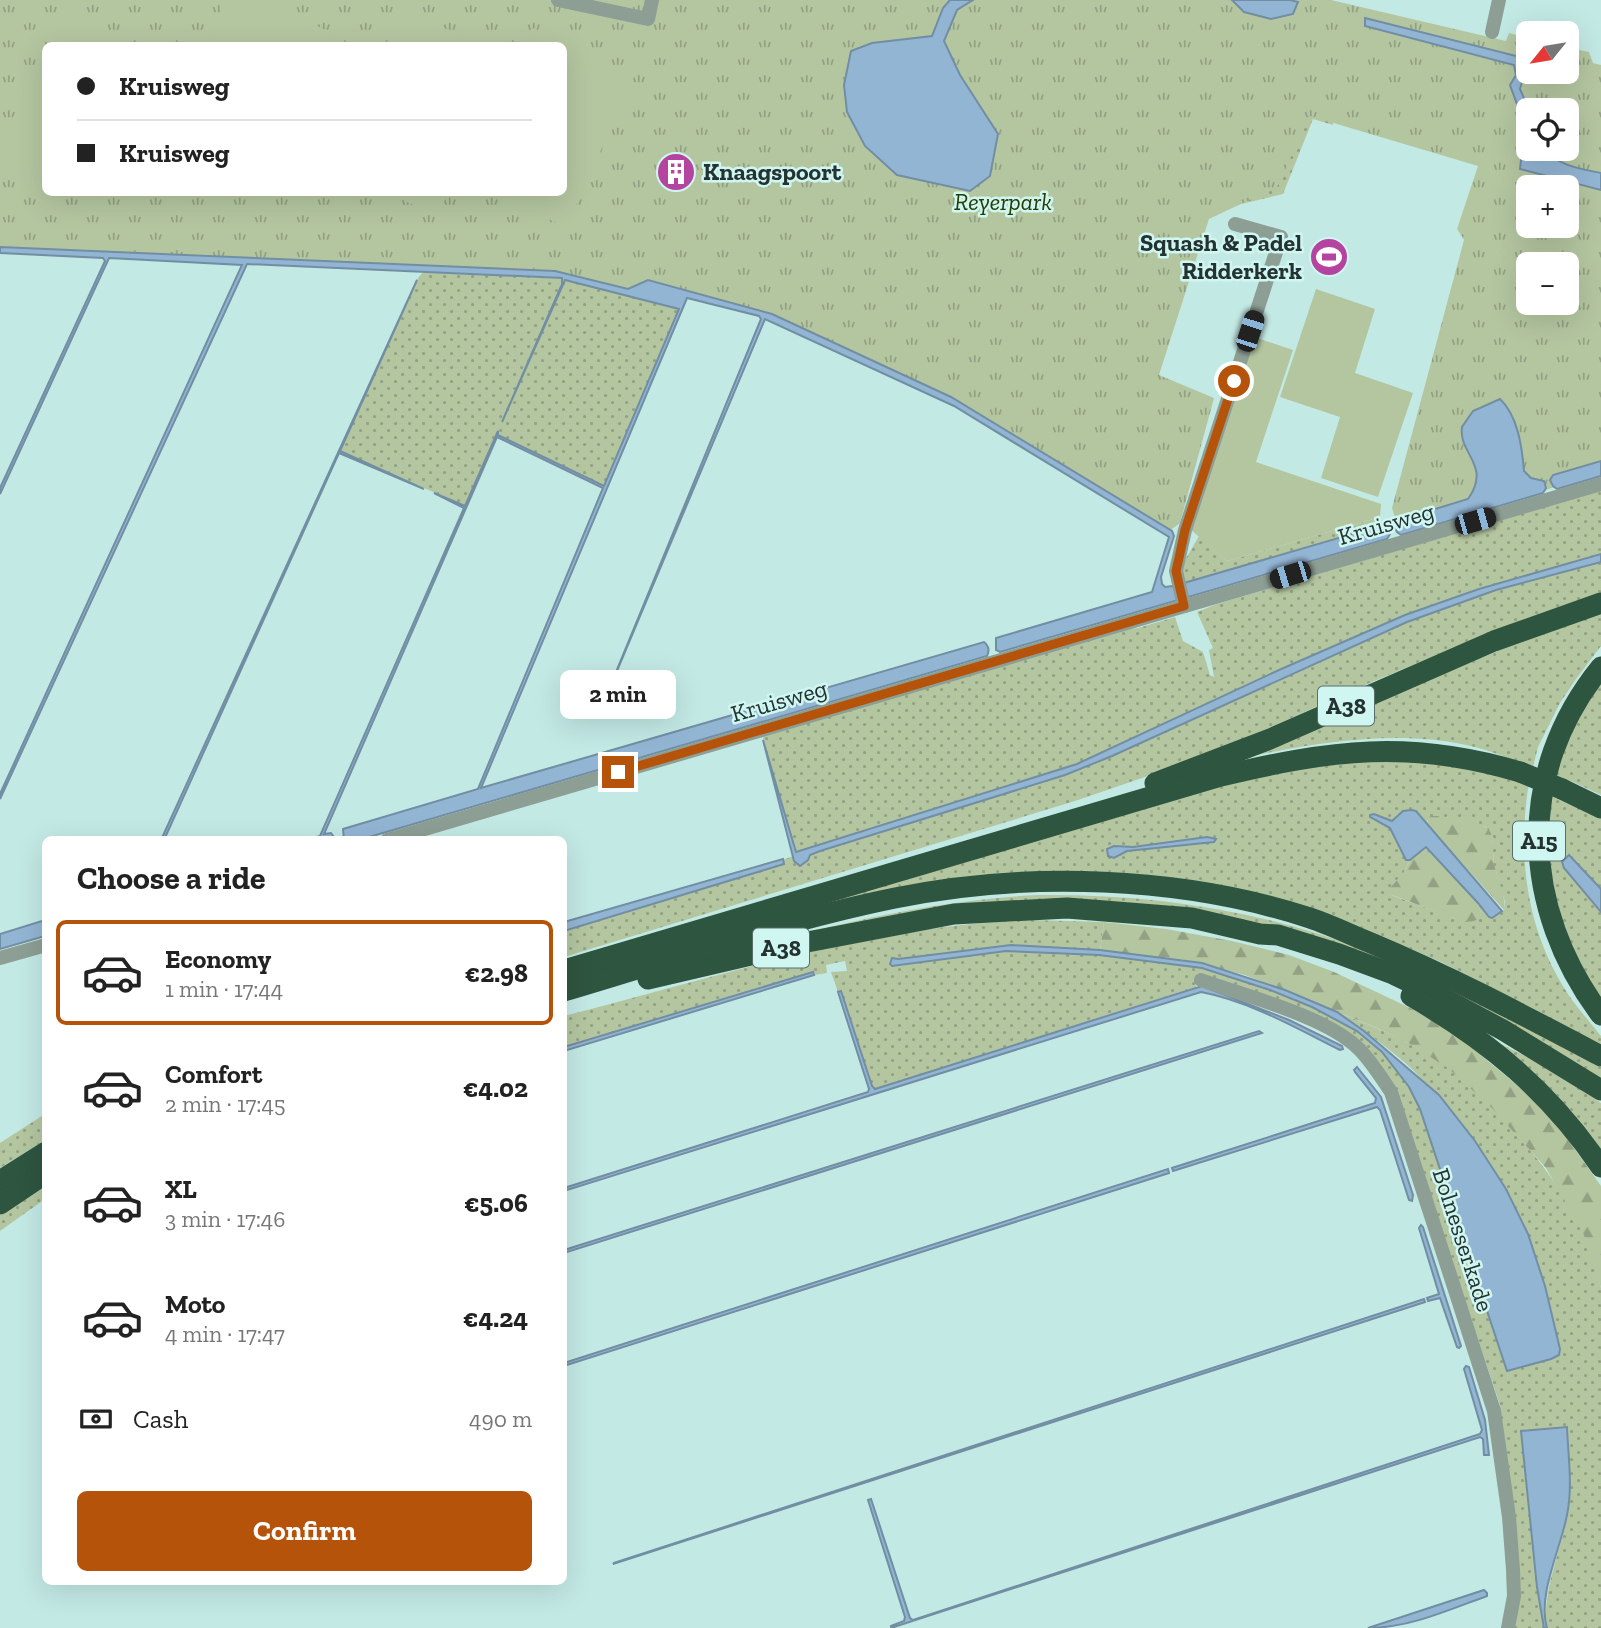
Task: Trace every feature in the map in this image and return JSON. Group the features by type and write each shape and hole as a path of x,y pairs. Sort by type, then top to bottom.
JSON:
{"highway":[{"name":"A38","path":"1094,814 1163,780 1270,739 1494,641 1601,603"},
{"name":"A15","path":"1601,667 1570,713 1549,761 1541,800 1539,841 1541,883 1551,923 1566,960 1601,1015"},
{"name":"A38","path":"568,983 1094,814 1221,776 1280,762 1385,750 1425,752 1520,772 1601,808"},
{"name":"A38","path":"568,983 896,898 1016,883 1142,885 1213,894 1311,919 1426,966 1601,1056"},
{"name":"A38","path":"568,983 590,993 802,943 954,914 1067,908 1192,918 1290,939 1393,974 1503,1030 1601,1090"},
{"name":"A38","path":"1260,934 1342,964 1407,994 1453,1020 1499,1054 1540,1091 1578,1133 1601,1167"},
{"path":"0,1181 42,1155"},
{"path":"0,1205 42,1176"}],"street":[{"path":"558,0 648,19 652,0"},
{"path":"1492,32 1499,0"},
{"path":"1181,597 1176,571 1185,530 1281,237 1235,224"},
{"name":"Kruisweg","path":"400,836 1181,597 1601,484"},
{"path":"0,958 42,946"},
{"name":"Bolnesserkade","path":"1201,980 1304,1016 1345,1038 1360,1050 1391,1092 1494,1411 1513,1570 1514,1596 1508,1628"}],"green space":[{"name":"Reyerpark","path":"0,0 1331,0 1506,41 1509,33 1516,35 1516,84 1579,84 1579,50 1589,52 1593,63 1601,65 1601,472 1401,537 1392,508 1464,240 1457,229 1478,166 1310,116 1277,187 1209,219 1159,375 1214,398 1180,523 1168,532 957,404 775,319 690,294 627,291 558,274 0,247"},
{"path":"226,0 261,0 345,39 344,42 207,42"},
{"path":"402,10 476,42 387,42"},
{"path":"62,13 125,42 48,42"},
{"path":"533,28 563,42 526,42"},
{"path":"567,44 635,75 566,227 498,196 567,196"},
{"path":"42,55 42,178 0,158 0,145"},
{"path":"1301,110 1333,114 1333,125 1313,119 1283,194 1237,205"},
{"path":"393,196 447,196 438,215"},
{"path":"424,271 563,279 502,422 565,280 679,309 604,487 498,435 498,431 465,506 340,451 418,278"},
{"path":"1316,289 1375,309 1355,373 1413,393 1378,497 1321,478 1340,417 1280,397"},
{"path":"1254,337 1293,350 1256,462 1381,504 1380,517 1227,561 1190,529"},
{"path":"1601,490 1601,554 1479,589 1405,615 1077,764 795,852 762,734 1120,630 1138,628 1175,617 1183,641 1203,652 1210,675 1214,677 1209,650 1213,648 1197,612"},
{"path":"1380,517 1383,525 1181,582 1185,560 1199,536 1227,561"},
{"path":"1601,562 1601,593 1489,633 1177,766 1075,801 567,956 567,930 784,864 783,860 793,856 795,863 820,851 1065,775 1407,622 1496,590"},
{"path":"1601,608 1601,646 1560,703 1538,747 1533,767 1466,745 1413,738 1332,742 1252,756 1314,728"},
{"path":"1601,680 1601,795 1571,781 1555,777 1564,742"},
{"path":"1380,757 1465,764 1529,782 1524,837 1525,865 1534,918 1554,970 1572,1000 1601,1036 1601,1045 1441,962 1397,943 1266,899 1002,878 567,982 567,977 1223,785 1288,769","holes":["1403,811 1416,812 1427,824 1427,820 1446,817 1486,827 1492,837 1494,866 1505,902 1504,910 1492,918 1478,903 1481,913 1457,919 1391,895 1393,884 1402,876 1410,860 1406,859 1390,828 1374,814 1392,821","1207,837 1214,842 1127,851 1114,858 1114,846 1133,847"]},
{"path":"1551,791 1601,815 1601,889 1569,855 1562,862 1564,868 1601,912 1601,1006 1574,962 1545,859"},
{"path":"1431,816 1471,822 1489,830 1504,910 1427,824"},
{"path":"1425,847 1478,903 1481,913 1478,919 1458,919 1391,895 1390,888 1410,860"},
{"path":"1037,895 1112,897 1186,904 1259,918 1331,938 1412,971 1601,1067 1601,1086 1452,999 1151,907 797,935 916,909"},
{"path":"1031,920 1104,922 1100,950 1011,945 890,961 1006,951 1099,955 1202,968 1271,990 1312,1007 1357,1031 1382,1052 1409,1087 1420,1109 1508,1371 1551,1359 1560,1349 1538,1264 1518,1214 1481,1150 1434,1092 1399,1058 1337,1012 1380,1029 1434,1058 1466,1082 1506,1121 1544,1168 1575,1216 1587,1243 1601,1288 1601,1628 1547,1628 1546,1624 1548,1596 1568,1513 1570,1481 1567,1427 1521,1431 1537,1587 1544,1628 1512,1628 1513,1504 1499,1402 1400,1105 1359,1047 1195,977 1196,987 875,1089 841,992 838,992 831,972 847,971 845,961 826,965 827,973 814,975 813,972 567,1046 567,1015 796,955 914,931"},
{"path":"1104,922 1166,929 1289,955 1334,972 1423,1014 1465,1042 1537,1102 1560,1128 1601,1186 1601,1288 1584,1235 1546,1168 1492,1108 1448,1068 1410,1044 1375,1027 1245,975 1185,960 1100,950"},
{"path":"1479,1033 1549,1068 1601,1103 1601,1149 1570,1110"},
{"path":"42,1116 42,1142 0,1168 0,1143"},
{"path":"42,1186 42,1201 0,1231 0,1215"}],"water":[{"path":"950,0 973,0 957,10 944,41 960,75 998,134 990,176 970,191 897,175 865,146 847,112 844,85 851,51 872,43 932,36 943,8"},
{"path":"1232,0 1298,2 1293,14 1271,19 1244,12"},
{"path":"1365,18 1516,56 1516,75 1514,65 1365,26"},
{"path":"1516,75 1516,84 1521,84 1520,89 1524,98 1516,98 1516,101 1510,85"},
{"path":"1521,161 1560,161 1601,173 1601,190 1579,184 1579,175 1543,175 1520,169"},
{"path":"0,247 555,271 628,289 648,280 772,314 951,397 1172,531 1174,536 1161,577 1165,587 1172,586 1176,590 1184,583 1383,525 1388,527 1390,534 1387,539 1000,652 996,650 996,638 1152,592 1169,537 954,406 765,319 598,716 761,319 759,316 687,298 481,788 984,642 988,648 987,656 373,836 344,836 343,829 478,789 603,488 497,437 324,834 331,833 333,836 320,836 464,508 434,493 465,506 498,431 498,435 604,486 679,309 565,280 502,422 562,284 562,278 247,264 0,799 242,265 109,258 0,494 0,488 105,261 103,258 0,253"},
{"path":"417,280 340,451 424,489 339,453 166,836 163,836"},
{"path":"1500,399 1515,423 1524,471 1531,478 1544,481 1546,488 1543,493 1401,535 1397,532 1394,525 1396,521 1468,499 1477,477 1476,468 1462,436 1462,427 1473,411"},
{"path":"1601,461 1601,476 1557,489 1550,480 1553,475"},
{"path":"1601,554 1601,562 1496,590 1407,622 1065,775 820,851 810,855 800,866 794,861 763,740 796,852 1077,764 1405,615 1479,589"},
{"path":"1403,811 1416,811 1502,911 1492,918 1489,917 1426,847 1410,860 1406,860 1390,828 1370,817 1374,814 1392,821"},
{"path":"1207,837 1216,839 1214,842 1127,851 1114,858 1108,856 1107,849 1114,846 1133,847"},
{"path":"1569,855 1601,889 1601,912 1564,868 1562,862"},
{"path":"783,859 784,864 567,930 567,921"},
{"path":"42,921 42,937 0,949 0,934"},
{"path":"1011,945 1100,950 1202,963 1285,990 1337,1012 1364,1031 1439,1095 1475,1141 1506,1189 1528,1234 1545,1286 1560,1349 1559,1355 1507,1371 1420,1109 1409,1087 1382,1052 1357,1031 1312,1007 1202,968 1099,955 1006,951 892,966 890,964 892,958"},
{"path":"813,972 814,975 567,1050 567,1046"},
{"path":"1202,986 1289,1020 1342,1046 1343,1049 1340,1050 1237,1002 1201,992 567,1190 567,1187 868,1092 838,992 841,991 875,1089"},
{"path":"1259,1031 1262,1033 567,1252 567,1249"},
{"path":"1357,1067 1381,1097 1413,1195 1412,1201 1409,1200 1377,1107 1173,1171 1172,1168 1375,1103 1376,1098 1354,1070"},
{"path":"1168,1169 1169,1173 567,1365 567,1362"},
{"path":"1421,1225 1461,1346 1459,1348 1440,1298 1428,1301 1427,1298 1439,1294 1419,1228"},
{"path":"1424,1299 1425,1302 613,1564 614,1563"},
{"path":"1469,1367 1485,1420 1489,1455 1484,1455 1483,1439 1480,1437 891,1628 904,1621 905,1617 868,1500 871,1499 910,1618 913,1620 1480,1434 1482,1430 1464,1369"},
{"path":"1567,1427 1569,1504 1547,1586 1547,1628 1544,1628 1537,1587 1521,1431"},
{"path":"1484,1590 1487,1596 1428,1617 1398,1625 1368,1628"}],"place":[{"name":"Knaagspoort","path":"676,172"},
{"name":"Squash & Padel Ridderkerk","path":"1329,257"}],"route":[{"path":"618,772 1184,606 1176,571 1185,530 1234,381"}]}
